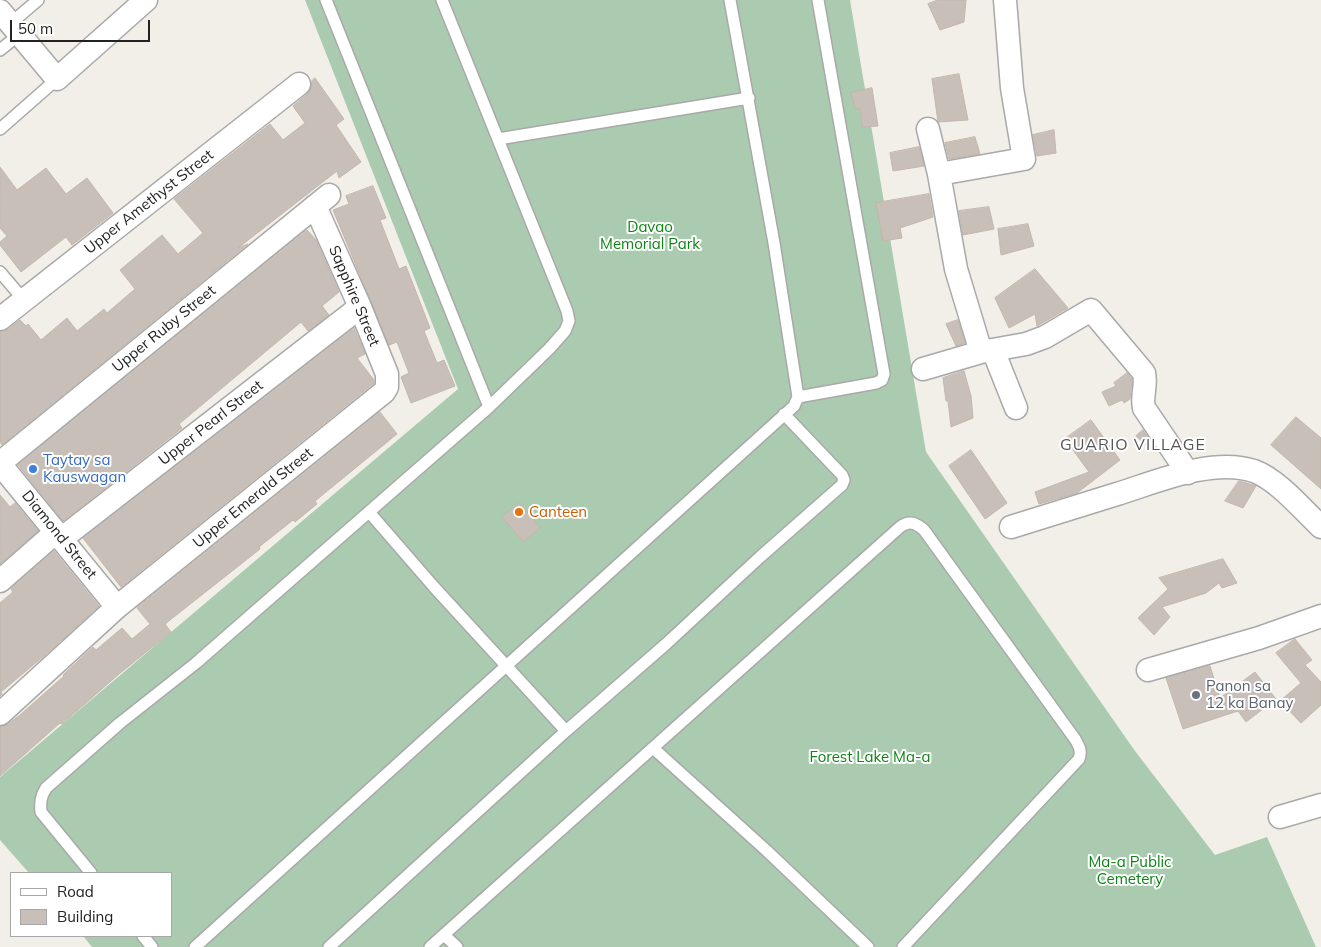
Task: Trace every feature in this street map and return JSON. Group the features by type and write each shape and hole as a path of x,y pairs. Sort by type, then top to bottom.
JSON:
{"street":[{"path":"10,23 57,79 146,0"},
{"path":"939,174 1024,159 1012,88 1004,0"},
{"name":"Upper Amethyst Street","path":"0,319 298,84"},
{"path":"928,129 939,174 956,269 987,351 1016,408"},
{"name":"Sapphire Street","path":"322,201 387,374 387,387"},
{"name":"Upper Ruby Street","path":"0,463 322,201"},
{"name":"Upper Pearl Street","path":"0,581 360,306"},
{"path":"923,369 987,351 1026,344 1045,336 1091,310 1144,373 1146,380 1142,403 1144,408 1188,473"},
{"name":"Upper Emerald Street","path":"0,714 117,607 378,398 387,387"},
{"name":"Diamond Street","path":"0,463 117,607"},
{"path":"1011,527 1188,473 1221,467 1253,471 1266,477 1321,527"},
{"path":"1148,670 1259,638 1321,616"},
{"path":"1280,817 1321,805"}],"lane":[{"path":"0,50 10,23 38,0"},
{"path":"326,0 489,407"},
{"path":"89,872 41,812 40,804 46,788 120,723 196,663 489,407 550,349 566,331 569,321 567,311 554,274 442,0"},
{"path":"195,947 794,406 798,397 774,243 730,0"},
{"path":"798,397 876,384 882,380 884,374 818,0"},
{"path":"0,129 57,79"},
{"path":"498,139 749,98"},
{"path":"0,272 24,300"},
{"path":"329,947 566,731 666,644 842,484 844,480 842,475 784,414"},
{"path":"369,512 505,666 566,731"},
{"path":"430,947 900,527 912,522 924,530 1075,739 1079,746 1080,755 903,947"},
{"path":"653,748 767,851 868,947"},
{"path":"444,935 457,947"},
{"path":"144,937 152,947"}],"green space":[{"name":"Davao Memorial Park","path":"305,0 850,0 926,452 1135,751 1215,855 1267,837 1316,947 92,947 84,937 172,937 172,872 28,872 0,840 0,777 458,389"}],"building":[{"path":"938,0 966,0 964,22 940,30 928,4"},
{"path":"959,74 968,120 938,122 932,79"},
{"path":"315,78 344,119 336,125 361,162 339,178 337,171 238,248 248,244 2,445 0,442 0,332 8,329 20,320 26,326 28,324 41,340 67,318 77,331 104,309 107,313 135,289 120,270 162,235 178,254 203,233 174,199 270,124 283,140 305,123 293,106 307,94"},
{"path":"872,88 878,126 862,127 860,108 855,109 851,93"},
{"path":"1054,130 1056,153 1037,156 1033,135"},
{"path":"975,137 980,154 949,159 945,143"},
{"path":"919,147 924,166 893,171 890,153"},
{"path":"0,167 17,190 46,168 66,194 87,178 113,213 72,245 66,237 21,272 0,245 0,242 7,236 0,228"},
{"path":"373,186 386,218 380,220 399,269 406,266 430,328 424,331 437,363 444,360 455,386 411,403 401,377 409,373 397,342 389,345 333,210 349,204 346,196"},
{"path":"929,194 933,217 900,228 902,238 883,241 876,203"},
{"path":"989,207 994,229 963,235 959,211"},
{"path":"1028,224 1034,246 1001,255 998,229"},
{"path":"307,230 316,240 339,292 322,306 329,315 308,331 301,322 179,424 182,428 63,521 18,465"},
{"path":"1035,269 1068,308 1037,326 1035,314 1009,328 995,298"},
{"path":"958,320 965,343 956,346 946,324"},
{"path":"354,328 365,354 357,358 374,380 374,383 121,587 83,538"},
{"path":"964,371 971,396 973,418 951,427 943,378"},
{"path":"1127,373 1132,379 1130,399 1124,403 1122,400 1109,406 1102,392 1116,386 1114,383"},
{"path":"380,412 397,434 315,501 317,504 295,522 293,520 259,547 260,549 165,624 171,632 62,724 60,723 0,776 0,727 8,724 20,715 93,647 96,650 122,628 132,639 150,624 137,608"},
{"path":"1296,417 1321,438 1321,489 1271,445"},
{"path":"1091,420 1120,460 1077,493 1039,504 1035,492 1089,472 1065,439"},
{"path":"1143,430 1157,450 1154,452 1136,436"},
{"path":"971,450 1007,503 985,519 949,466"},
{"path":"1239,481 1256,486 1243,508 1225,501"},
{"path":"0,495 10,507 15,503 38,531 0,564"},
{"path":"520,503 540,528 523,542 502,517"},
{"path":"54,551 99,606 1,692 0,696 0,603 13,592 11,589"},
{"path":"1223,559 1237,583 1222,588 1219,583 1206,593 1162,607 1170,617 1154,635 1138,618 1168,589 1159,578"},
{"path":"1295,639 1312,660 1305,665 1321,682 1321,705 1301,723 1280,701 1301,683 1276,653"},
{"name":"Panon sa 12 ka Banay","path":"1210,666 1220,698 1255,672 1276,699 1246,722 1238,711 1183,729 1166,678"}],"place":[{"name":"Taytay sa Kauswagan","path":"33,469"},
{"name":"Canteen","path":"519,512"},
{"name":"Panon sa 12 ka Banay","path":"1196,695"}],"district":[{"name":"GUARIO VILLAGE","path":"1133,445"}],"park label":[{"name":"Forest Lake Ma-a","path":"870,757"},
{"name":"Ma-a Public Cemetery","path":"1130,870"}]}
